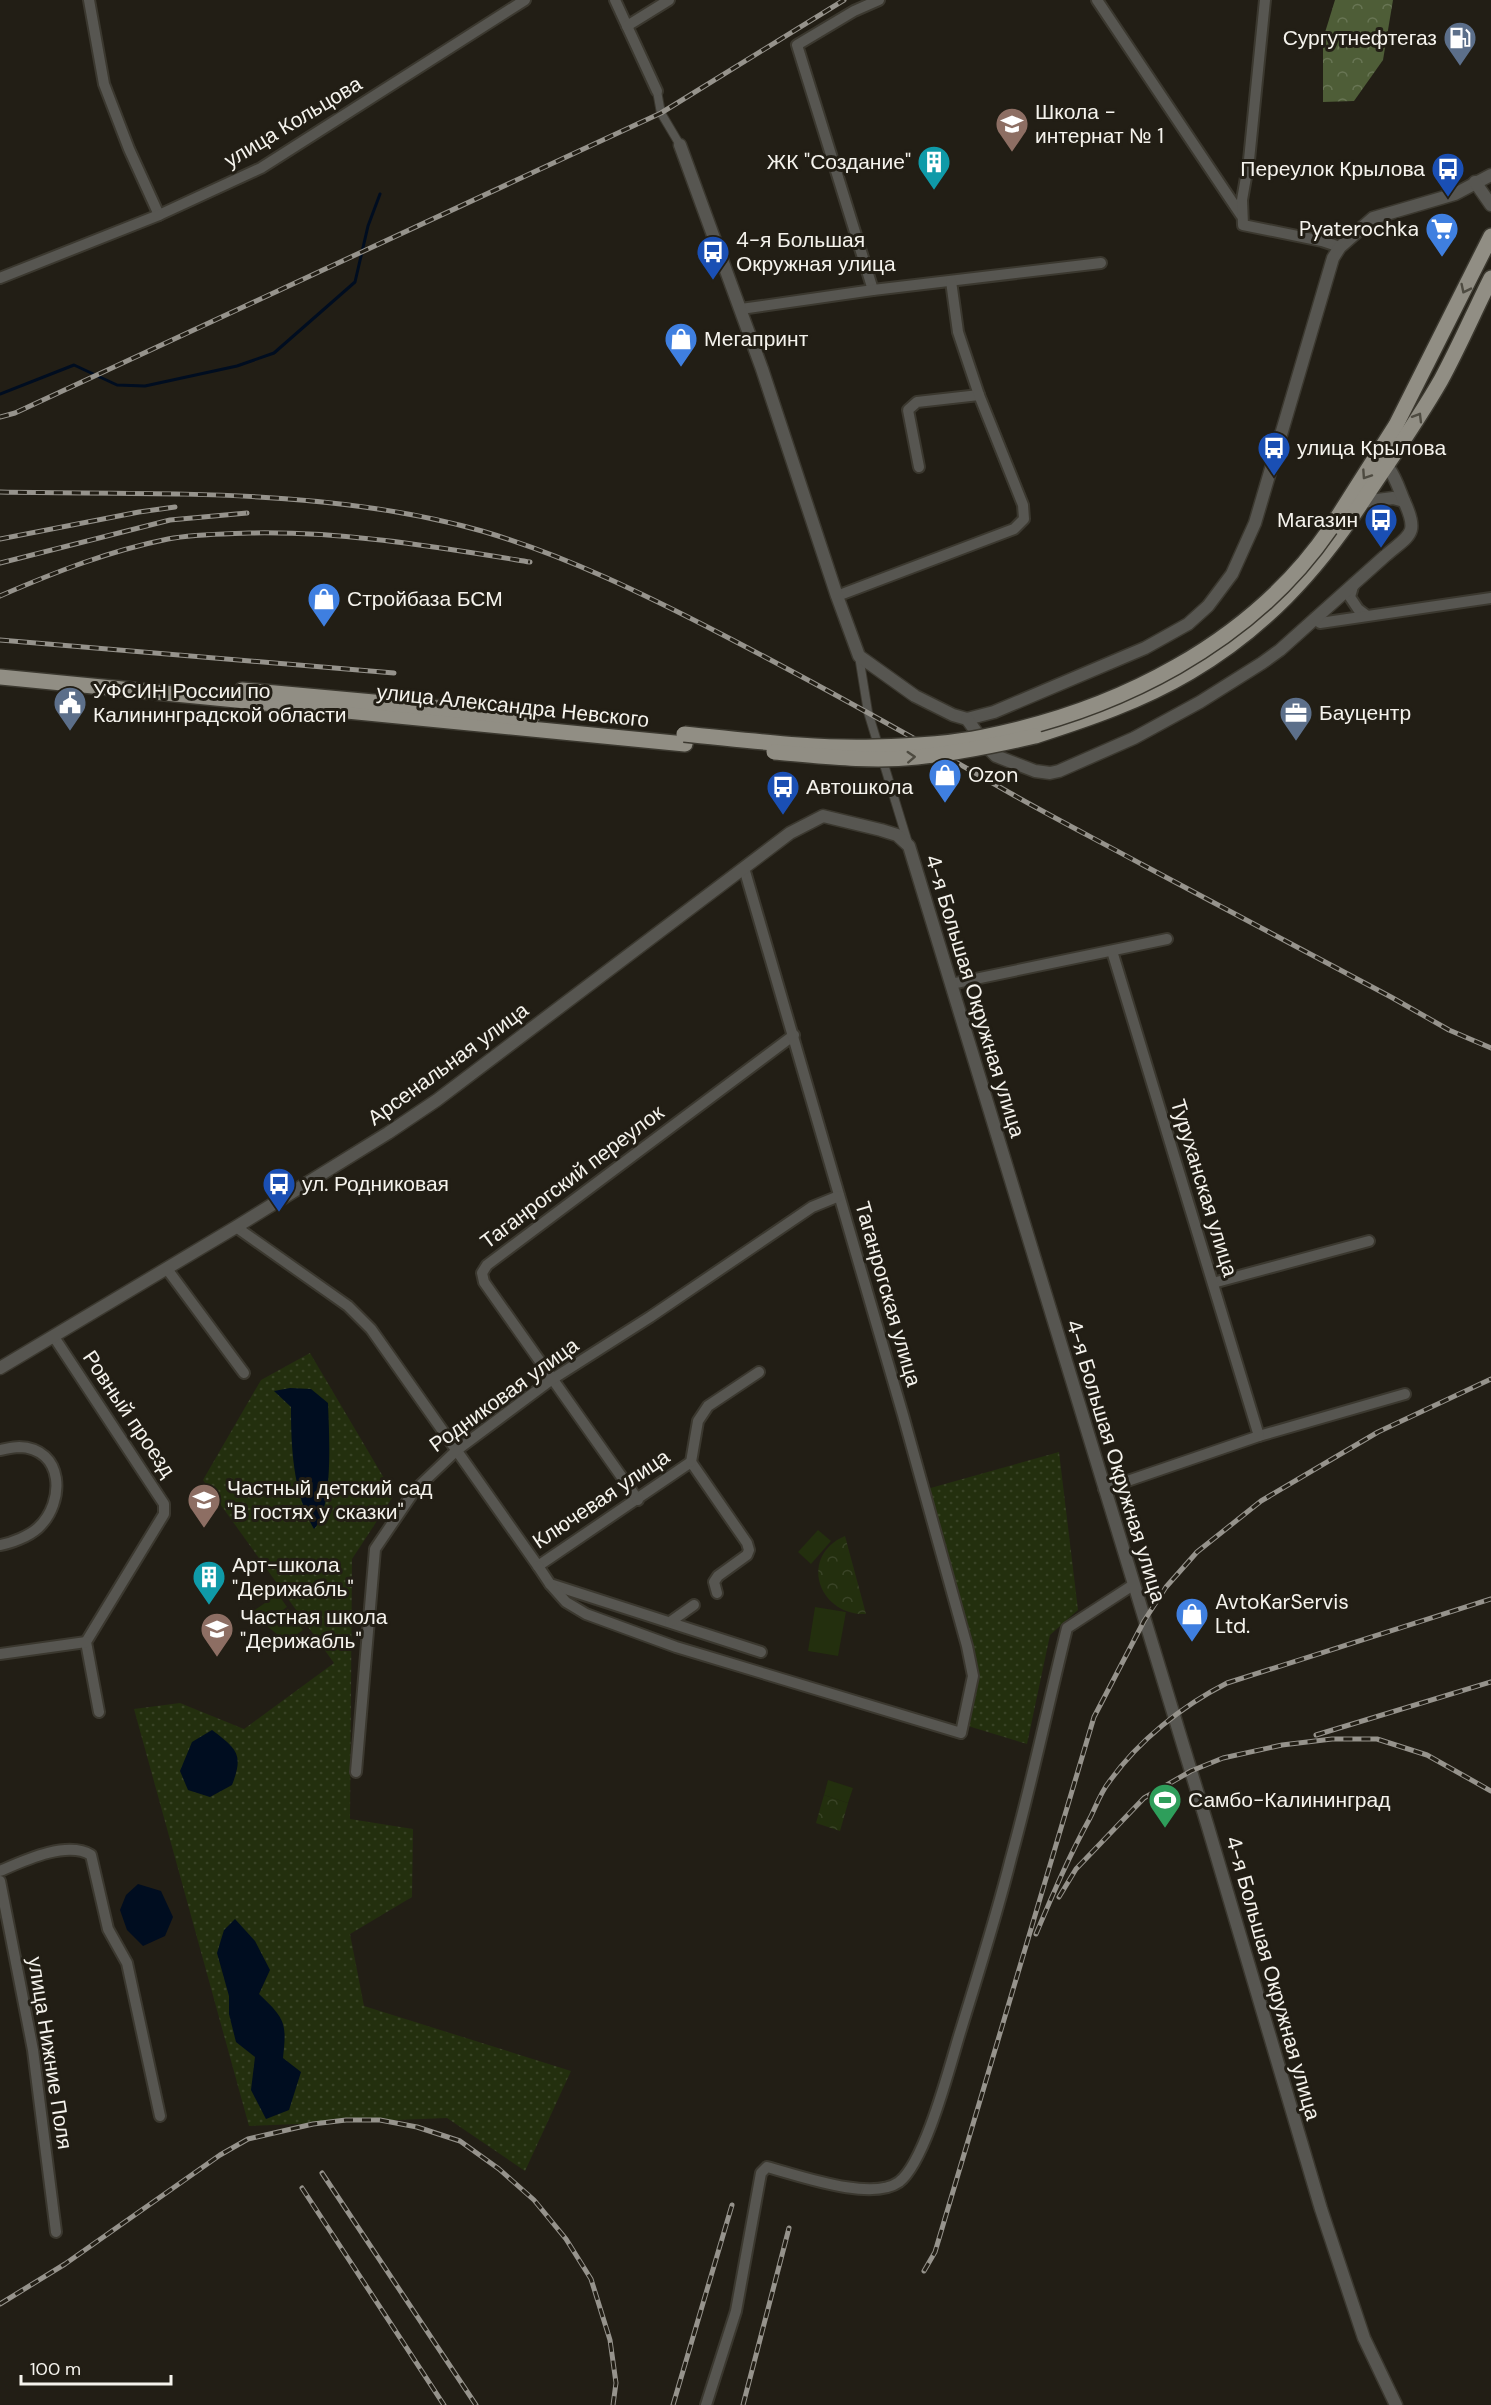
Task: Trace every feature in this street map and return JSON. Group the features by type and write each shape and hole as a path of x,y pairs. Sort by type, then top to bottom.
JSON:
{"main road":[{"path":"1335,533 1396,425 1491,236"},
{"path":"1335,533 1362,502 1388,466 1441,380 1491,278"},
{"name":"улица Александра Невского","path":"0,677 684,739 811,755 915,758 974,750 1045,733 1096,717 1190,672 1236,641 1287,597 1335,533"},
{"path":"0,667 450,709 684,739"}],"street":[{"path":"89,0 104,84 129,149 159,215"},
{"name":"улица Кольцова","path":"0,278 159,215 261,168 525,0"},
{"path":"615,0 657,91 661,113 680,145 741,309 859,656 915,696 953,716 973,718 1145,648 1188,624 1208,606 1232,574 1254,523 1333,258 1340,247 1373,218 1455,194 1491,175"},
{"path":"627,26 669,0"},
{"path":"873,290 797,45 854,11 879,0"},
{"path":"1097,0 1241,215"},
{"path":"1265,0 1249,160 1241,215 1243,225 1322,241 1340,247"},
{"path":"1475,182 1491,205"},
{"path":"741,309 951,280 1101,263"},
{"path":"837,596 1014,529 1024,519 1023,505 979,395 958,332 951,280"},
{"path":"919,467 908,410 912,405 917,402 979,395"},
{"path":"973,718 991,743 1011,763 1050,773 1134,738 1200,702 1262,663 1401,544 1410,532 1413,523 1396,478 1388,466"},
{"path":"1362,502 1393,498 1404,501"},
{"path":"1354,582 1350,597 1358,609 1366,615"},
{"path":"1316,618 1320,622 1491,598"},
{"name":"4-я Большая Окружная улица","path":"859,656 868,712 1212,1838 1321,2209 1364,2338 1396,2405"},
{"name":"Арсенальная улица","path":"0,1368 236,1227 437,1100 790,833 823,816 897,835 909,846"},
{"name":"Таганрогская улица","path":"550,1584 566,1602 586,1614 676,1647 961,1733 973,1676 967,1646 794,1035 744,868"},
{"path":"951,984 1167,939"},
{"name":"Туруханская улица","path":"1112,951 1259,1436"},
{"name":"Таганрогский переулок","path":"638,1500 551,1380 484,1282 482,1273 487,1265 794,1035"},
{"name":"Родниковая улица","path":"356,1772 375,1549 415,1490 457,1450 551,1380 670,1304 812,1207 839,1196"},
{"name":"Ключевая улица","path":"236,1227 348,1306 371,1329 538,1566 691,1462 747,1543 749,1550 747,1555 718,1576 714,1582 717,1593"},
{"path":"1213,1283 1370,1241"},
{"path":"167,1269 244,1373"},
{"name":"Ровный проезд","path":"54,1337 164,1504 164,1514 86,1642"},
{"path":"691,1462 698,1421 708,1406 759,1372"},
{"path":"1104,1489 1259,1436 1405,1394"},
{"path":"0,1450 20,1447 43,1455 54,1467 58,1487 53,1507 38,1528 11,1543 0,1545"},
{"path":"538,1566 550,1584 761,1652"},
{"path":"706,2405 736,2311 761,2173 767,2167 844,2186 866,2190 883,2189 898,2182 904,2176 920,2152 949,2067 1011,1858 1067,1628 1133,1585"},
{"path":"670,1622 694,1605"},
{"path":"0,1654 86,1642 99,1713"},
{"path":"0,1871 33,1857 64,1850 83,1851 91,1855 108,1929 127,1963 160,2116"},
{"name":"улица Нижние Поля","path":"0,1881 33,2050 56,2232"}],"green space":[{"path":"1335,0 1393,0 1383,60 1354,101 1323,102 1323,39"},
{"path":"310,1353 394,1495 352,1559 350,1819 413,1829 412,1897 350,1934 364,2006 571,2071 525,2171 447,2118 249,2126 134,1709 180,1703 244,1729 334,1663 203,1480 261,1380"},
{"path":"1059,1452 1078,1610 1050,1635 1027,1744 968,1726 978,1666 927,1489"},
{"path":"818,1530 831,1541 811,1564 798,1552"},
{"path":"845,1536 866,1614 849,1612 836,1605 826,1595 820,1583 818,1570 822,1557 830,1545"},
{"path":"278,1594 287,1607 265,1623 252,1612"},
{"path":"815,1607 846,1612 838,1656 808,1651"},
{"path":"288,1609 303,1630 286,1642 266,1625"},
{"path":"828,1780 853,1788 848,1803 824,1795"},
{"path":"824,1795 848,1803 840,1831 816,1823"}],"water":[{"path":"290,1388 311,1389 328,1403 327,1488 325,1505 314,1529 297,1485 291,1407 274,1391"},
{"path":"212,1730 227,1742 238,1759 232,1785 210,1797 188,1790 180,1771 192,1742"},
{"path":"138,1884 161,1891 173,1917 165,1936 143,1946 127,1930 120,1910 126,1895"},
{"path":"235,1919 255,1941 270,1970 259,1994 274,2009 282,2022 285,2036 283,2058 301,2072 289,2110 266,2119 251,2090 255,2057 236,2042 229,2014 229,1996 217,1953 224,1930"}],"waterway":[{"path":"0,394 74,365 117,385 145,386 237,366 274,353 355,282 368,226 380,194"}],"railway":[{"path":"0,417 15,413 661,113 844,0"},
{"path":"0,492 182,494 303,500 423,517 482,531 545,552 636,591 725,636 1449,1030 1491,1048"},
{"path":"0,539 175,507"},
{"path":"0,563 170,520 247,513"},
{"path":"0,596 103,556 168,539 208,534 285,533 355,537 530,562"},
{"path":"0,640 394,673"},
{"path":"924,2271 935,2252 1094,1717 1144,1621 1166,1587 1197,1552 1261,1501 1378,1432 1491,1379"},
{"path":"1036,1934 1068,1861 1106,1786 1134,1752 1178,1713 1227,1683 1491,1599"},
{"path":"1316,1735 1491,1682"},
{"path":"1059,1897 1076,1869 1144,1798 1191,1771 1223,1758 1282,1745 1332,1739 1377,1739 1427,1755 1491,1791"},
{"path":"0,2304 65,2264 220,2155 248,2139 313,2124 346,2120 380,2120 417,2127 460,2141 499,2169 534,2200 566,2239 591,2279 610,2340 616,2383 613,2405"},
{"path":"322,2173 476,2405"},
{"path":"302,2188 444,2405"},
{"path":"673,2405 732,2205"},
{"path":"743,2405 789,2228"}],"place":[{"name":"Сургутнефтегаз","path":"1460,67"},
{"name":"Школа - интернат № 1","path":"1012,153"},
{"name":"ЖК \"Создание\"","path":"934,191"},
{"name":"Переулок Крылова","path":"1448,198"},
{"name":"Pyaterochka","path":"1442,258"},
{"name":"4-я Большая Окружная улица","path":"713,281"},
{"name":"Мегапринт","path":"681,368"},
{"name":"улица Крылова","path":"1274,477"},
{"name":"Магазин","path":"1381,549"},
{"name":"Стройбаза БСМ","path":"324,628"},
{"name":"УФСИН России по Калининградской области","path":"70,732"},
{"name":"Бауцентр","path":"1296,742"},
{"name":"Ozon","path":"945,804"},
{"name":"Автошкола","path":"783,816"},
{"name":"ул. Родниковая","path":"279,1213"},
{"name":"Частный детский сад \"В гостях у сказки\"","path":"204,1529"},
{"name":"Арт-школа \"Дерижабль\"","path":"209,1606"},
{"name":"AvtoKarServis Ltd.","path":"1192,1643"},
{"name":"Частная школа \"Дерижабль\"","path":"217,1658"},
{"name":"Самбо-Калининград","path":"1165,1829"}]}
